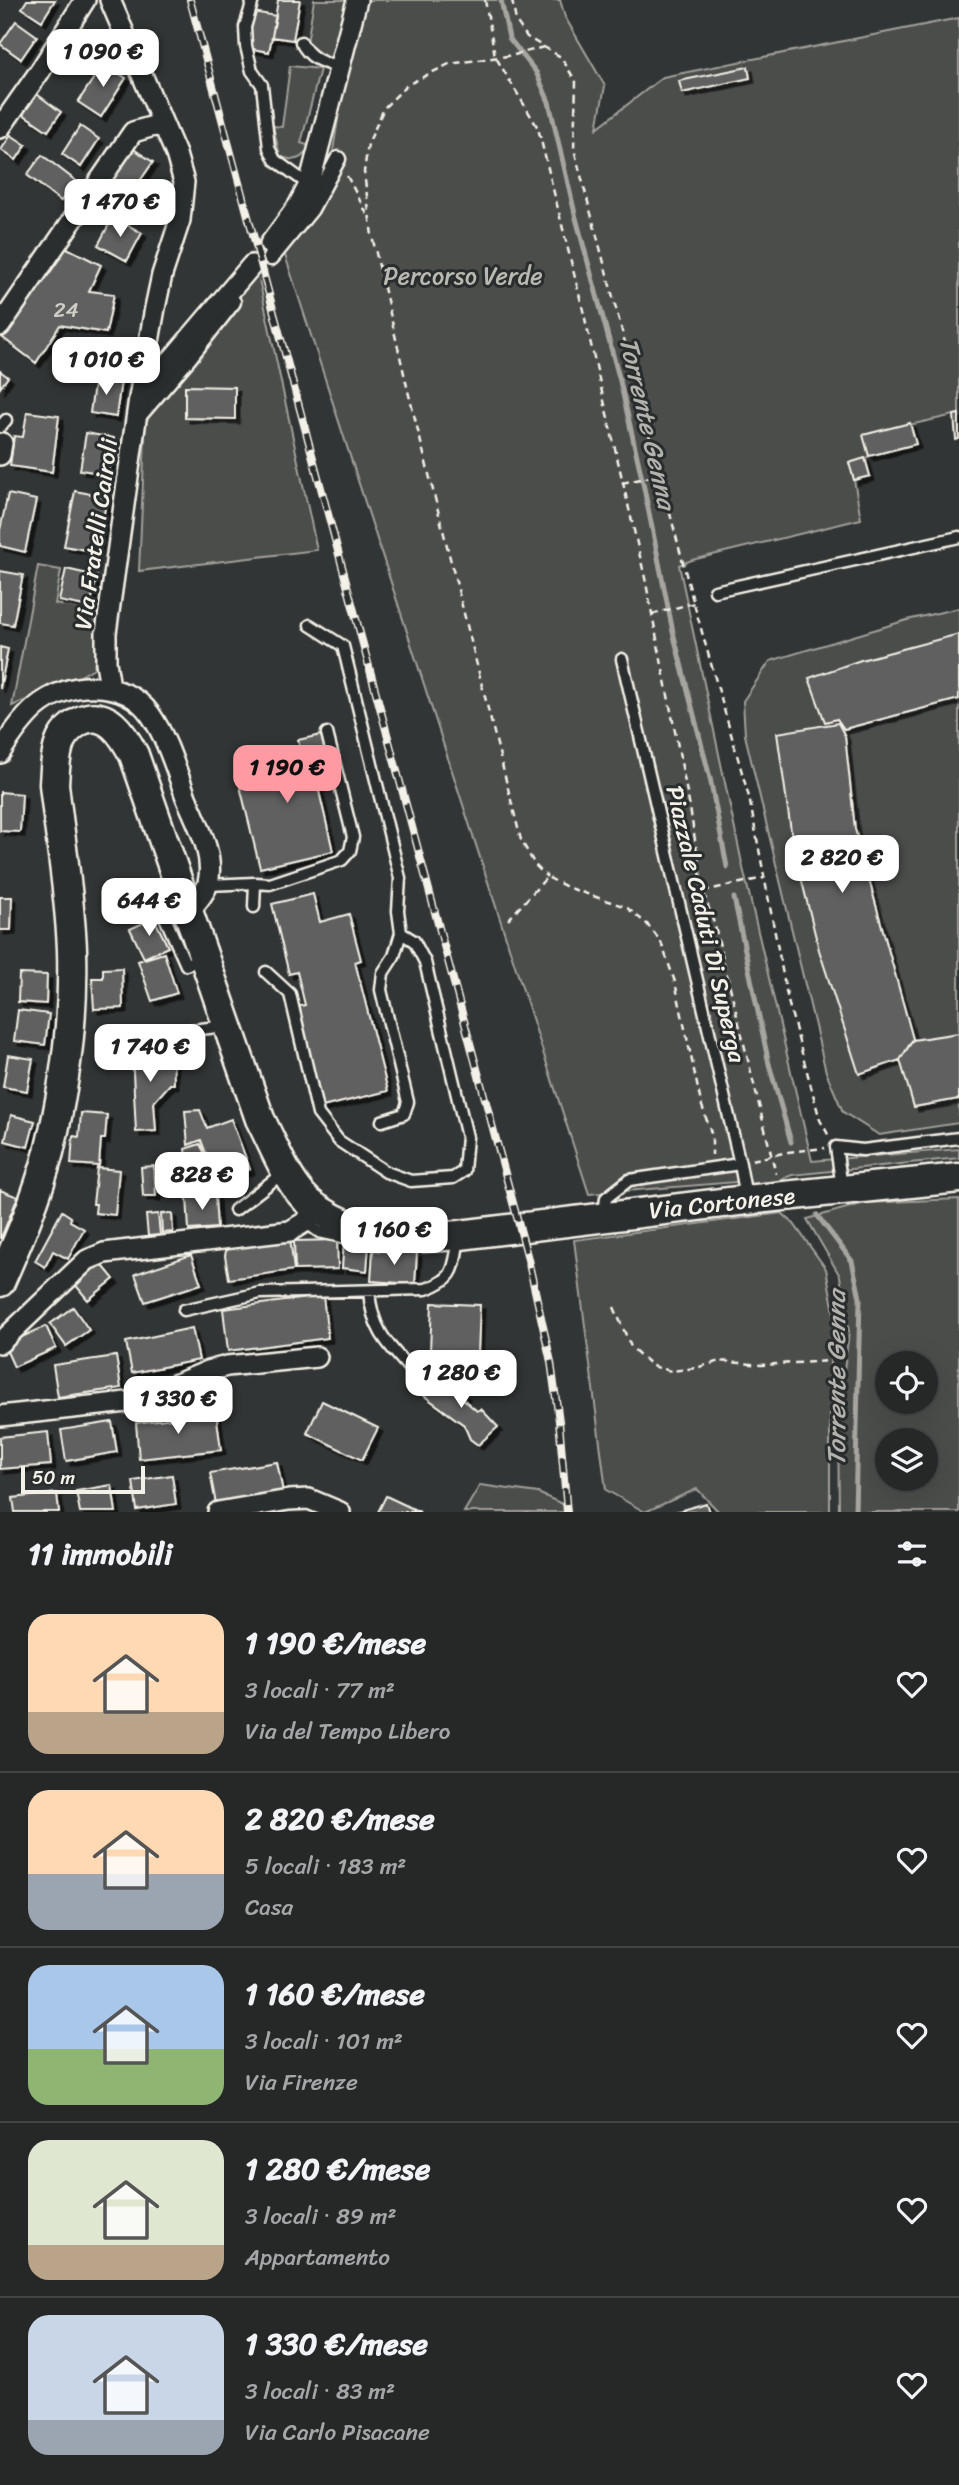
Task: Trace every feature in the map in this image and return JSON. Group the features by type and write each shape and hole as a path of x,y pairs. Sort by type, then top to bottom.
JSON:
{"main road":[{"path":"0,1282 24,1227 49,1151 63,1075 70,1012 72,949 54,784 55,762 61,741 73,724 89,716 108,720 122,733 134,755 175,914 203,956 260,1119 312,1216"},
{"name":"Via Cortonese","path":"312,1216 384,1237 414,1238 473,1234 746,1200 959,1178"}],"street":[{"path":"0,128 85,0"},
{"path":"0,327 133,132 154,126 163,127 110,0"},
{"path":"137,418 188,359 262,261 298,206 309,185 356,0"},
{"name":"Via Fratelli Cairoli","path":"110,687 106,662 106,633 139,398 162,275 180,220 184,182 176,154 163,127"},
{"path":"139,398 311,209 338,159"},
{"path":"0,753 13,732 54,695 74,688 110,687 133,698 149,713 167,748 209,854 208,885 175,914"},
{"path":"0,1343 87,1260 104,1254 290,1231 312,1216"},
{"path":"0,1416 136,1402 208,1371 227,1366 317,1357"},
{"path":"218,1512 309,1499 340,1512"}],"lane":[{"path":"253,0 245,27 246,46 252,71 262,85 269,148 275,160 309,185"},
{"path":"301,42 306,52 319,61 340,69"},
{"path":"715,591 959,537"},
{"path":"310,625 343,646 400,878 398,911 401,933 394,956 383,973 381,990 408,1101 404,1114 382,1121"},
{"name":"Piazzale Caduti Di Superga","path":"622,659 740,1164 746,1200"},
{"path":"208,885 270,884 342,860 350,851 353,837 327,733"},
{"path":"254,907 255,883"},
{"path":"266,972 290,994 318,1114 340,1141 386,1172 411,1181 453,1178 464,1171 467,1137 425,962 414,941 401,933"},
{"path":"152,1035 227,1025"},
{"path":"842,1191 836,1147 863,1150 959,1138"},
{"path":"603,1217 606,1198 629,1180 740,1164"},
{"path":"236,1210 286,1171"},
{"path":"184,1310 260,1293 426,1289 444,1283 453,1272 473,1234"},
{"path":"369,1291 370,1312 379,1333 417,1377"}],"path":[{"path":"485,0 495,56 538,128 583,310 652,614 690,808 703,891 715,926 772,1155"},
{"path":"512,0 516,21 527,37 561,57 576,82 574,149 694,603 749,797 788,1001 820,1120 836,1147 788,1152 740,1164"},
{"path":"479,11 486,9"},
{"path":"544,47 514,55 449,64 407,85 384,108 368,144 364,172 370,219 409,395 521,840 535,865 547,877 569,888 626,907 647,924 662,942 675,982 701,1103 712,1136 712,1169"},
{"path":"338,159 370,219"},
{"path":"622,483 660,475"},
{"path":"652,614 694,603"},
{"path":"508,920 547,877"},
{"path":"703,891 764,878"},
{"path":"614,1307 631,1347 652,1366 671,1371 720,1361 761,1365 830,1361"}],"green space":[{"path":"314,0 346,0 340,33 330,61 307,43"},
{"name":"Percorso Verde","path":"357,0 560,0 565,17 605,86 597,128 663,77 959,18 959,414 864,435 869,456 865,459 870,476 854,480 861,519 679,565 743,868 812,1161 959,1149 959,1158 792,1175 750,1192 748,1181 589,1194 284,252 328,182"},
{"path":"290,66 320,69 301,143 310,146 301,157 294,159 280,156 273,126 282,127"},
{"path":"257,270 317,550 139,571 146,414"},
{"path":"38,566 61,570 55,604 100,613 94,668 74,680 12,706"},
{"path":"959,608 959,1123 879,1135 843,1112 826,1072 745,735 743,701 770,661 907,620"},
{"path":"959,1199 959,1512 839,1512 838,1416 849,1332 840,1276 807,1219 865,1203"},
{"path":"782,1213 794,1224 826,1269 834,1312 830,1361 830,1512 719,1512 697,1489 645,1512 606,1490 574,1240"},
{"path":"480,1485 538,1493 567,1506 566,1512 464,1512"}],"building":[{"path":"27,0 55,0 42,21 22,8"},
{"path":"278,0 300,0 293,40 272,37"},
{"path":"253,12 276,16 269,52 247,48"},
{"path":"16,21 37,36 21,59 0,44"},
{"path":"75,24 98,39 78,69 65,60 71,52 61,45"},
{"path":"107,58 117,65 114,70 126,78 101,117 78,102"},
{"path":"748,67 750,78 682,93 679,81"},
{"path":"34,92 61,112 48,131 20,112"},
{"path":"80,126 99,139 81,167 62,154"},
{"path":"11,135 26,145 16,160 1,150"},
{"path":"129,146 153,162 131,194 107,179"},
{"path":"42,155 76,181 61,201 27,175"},
{"path":"113,217 142,233 127,261 98,245"},
{"path":"61,245 101,265 89,291 114,294 106,333 60,325 36,363 3,338 47,272"},
{"path":"0,371 8,377 0,388"},
{"path":"95,378 121,381 116,417 90,413"},
{"path":"185,386 235,387 235,419 185,418"},
{"path":"27,412 59,416 52,472 10,466 14,436 23,437"},
{"path":"959,414 959,439 956,440 954,415"},
{"path":"910,423 916,444 869,456 863,435"},
{"path":"86,433 114,438 108,474 80,470"},
{"path":"865,458 870,476 854,480 849,463"},
{"path":"75,491 107,497 97,552 64,546"},
{"path":"8,494 36,500 25,552 0,546 0,530"},
{"path":"66,569 97,576 90,607 59,601"},
{"path":"0,571 23,575 13,625 0,623"},
{"path":"959,634 959,699 844,729 837,719 825,722 809,678 861,660"},
{"path":"0,647 8,649 0,689"},
{"path":"838,723 845,736 855,829 913,1039 900,1060 859,1074 819,950 793,845 777,733"},
{"path":"321,735 330,771 315,774 333,851 260,868 235,766 264,759 265,765 302,757 298,740"},
{"path":"0,792 22,794 20,832 0,831"},
{"path":"313,894 320,922 349,914 361,960 355,962 388,1091 322,1107 297,1007 305,1005 297,972 289,974 272,904"},
{"path":"0,897 12,897 11,930 0,930"},
{"path":"154,918 168,947 144,958 130,929"},
{"path":"164,953 177,993 152,1001 138,961"},
{"path":"122,968 123,1008 94,1009 92,978 103,978 103,969"},
{"path":"19,974 47,975 46,1004 18,1002"},
{"path":"18,1010 49,1014 45,1045 14,1041"},
{"path":"959,1033 959,1099 914,1107 900,1060 913,1040"},
{"path":"173,1050 174,1084 170,1084 154,1102 156,1131 136,1132 132,1052"},
{"path":"8,1055 33,1059 27,1091 3,1087"},
{"path":"200,1110 207,1128 231,1119 250,1169 217,1182 201,1140 188,1145 185,1111"},
{"path":"81,1113 107,1115 105,1139 101,1139 99,1166 71,1164 73,1136 79,1137"},
{"path":"11,1115 35,1121 28,1147 5,1141"},
{"path":"200,1144 209,1162 188,1171 185,1149"},
{"path":"168,1164 170,1192 159,1193 157,1165"},
{"path":"154,1166 156,1196 143,1196 141,1167"},
{"path":"97,1168 119,1170 115,1215 95,1213 96,1204 93,1204"},
{"path":"0,1190 18,1197 1,1238 0,1238"},
{"path":"215,1195 217,1228 189,1230 187,1197"},
{"path":"62,1211 71,1217 70,1221 84,1229 68,1259 53,1251 45,1267 35,1261"},
{"path":"172,1213 173,1232 162,1233 161,1214"},
{"path":"158,1214 160,1235 148,1236 146,1215"},
{"path":"290,1238 294,1270 229,1279 225,1256 227,1245"},
{"path":"337,1240 338,1269 295,1270 294,1241"},
{"path":"344,1242 369,1244 367,1271 342,1268"},
{"path":"373,1250 417,1253 415,1284 371,1281"},
{"path":"191,1255 201,1284 145,1302 135,1274"},
{"path":"99,1261 114,1279 88,1300 73,1282"},
{"path":"323,1296 328,1338 228,1351 223,1309"},
{"path":"432,1303 480,1305 478,1353 430,1351"},
{"path":"73,1307 89,1330 66,1346 50,1324"},
{"path":"46,1326 56,1348 14,1367 4,1345"},
{"path":"192,1328 199,1360 132,1373 126,1342"},
{"path":"116,1356 121,1388 58,1397 53,1365"},
{"path":"434,1377 465,1395 463,1399 477,1411 481,1409 498,1427 478,1445 470,1439 464,1425 423,1395"},
{"path":"322,1401 378,1428 362,1460 307,1433"},
{"path":"216,1412 221,1450 139,1459 136,1423"},
{"path":"112,1422 117,1452 66,1461 61,1430"},
{"path":"48,1432 51,1465 0,1469 0,1437"},
{"path":"277,1462 283,1492 216,1504 210,1473"},
{"path":"172,1475 176,1504 137,1510 133,1481"},
{"path":"112,1485 116,1512 80,1512 76,1491"},
{"path":"57,1493 59,1512 15,1512 13,1498"},
{"path":"386,1496 420,1512 378,1512"},
{"path":"706,1503 709,1512 675,1512"}],"waterway":[{"name":"Torrente Genna","path":"501,0 509,38 536,72 549,102 576,218 620,381 673,632 710,778 727,867"},
{"name":"Torrente Genna","path":"734,898 769,1064 791,1142"},
{"name":"Torrente Genna","path":"817,1215 852,1261 860,1298 855,1512"}],"tunnel":[{"path":"252,265 270,244"},
{"path":"254,277 271,258"}],"railway":[{"path":"190,0 527,1255 551,1362 567,1512"}]}
